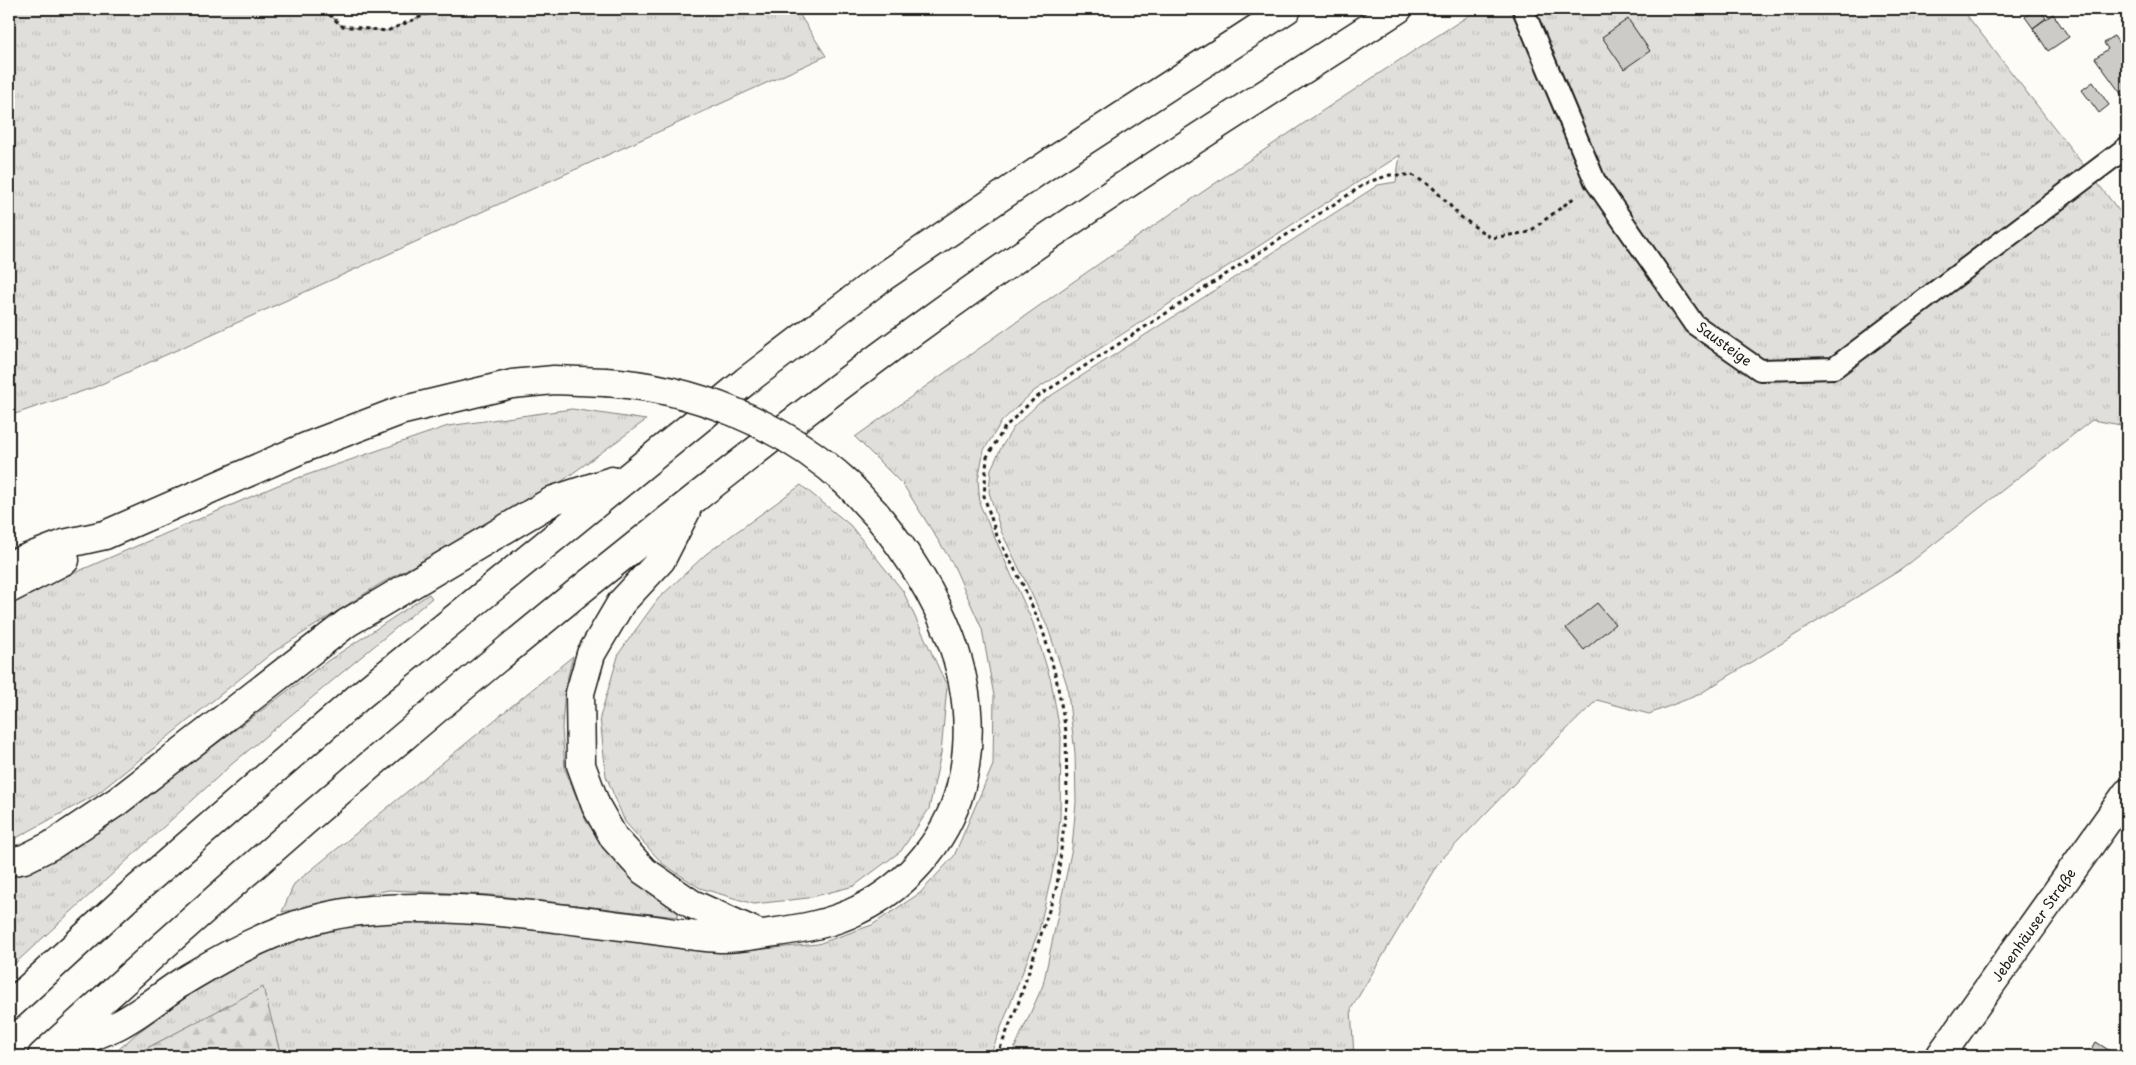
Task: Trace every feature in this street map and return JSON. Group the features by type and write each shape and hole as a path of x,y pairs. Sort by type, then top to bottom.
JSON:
{"main road":[{"path":"9,1006 128,897 361,695 746,381 877,281 1050,162 1287,9"},
{"path":"42,1056 194,917 365,768 538,624 801,415 919,327 1084,212 1398,9"},
{"path":"9,565 64,544 104,534 306,447 400,411 512,384 554,380 636,384 685,394 735,411 775,432 812,456 846,483 876,514 906,552 924,579 939,609 960,666 968,706 970,735 959,798 943,832 923,860 893,889 857,911 805,928 724,938 456,908 358,911 297,924 238,950 190,977 120,1024 42,1056"},
{"path":"9,862 24,859 52,845 118,801 348,623 554,500 628,476"},
{"path":"691,502 660,560 621,603 591,654 580,693 581,765 596,806 614,838 644,871 692,904 760,934"},
{"path":"9,589 72,556 104,534"},
{"name":"Jebenhäuser Straße","path":"1940,1056 2127,793"}],"lane":[{"name":"Sausteige","path":"1523,9 1595,181 1694,324 1760,370 1834,368 2127,147"}],"path":[{"path":"323,9 342,26 387,31 439,9"},
{"path":"997,1056 1018,1004 1057,886 1067,797 1066,731 1056,677 1043,631 1022,583 997,536 984,496 987,457 1005,427 1034,399 1368,182 1390,175 1412,174 1432,187 1461,217 1490,238 1529,232 1595,181"}],"green space":[{"path":"9,9 323,9 342,26 387,31 439,9 796,9 826,56 95,387 9,416"},
{"path":"1479,9 1962,9 2127,221 2127,426 2092,420 1902,569 1698,695 1649,714 1597,700 1438,863 1351,1009 1354,1056 1011,1056 1043,985 1072,848 1076,802 1075,753 1067,685 1048,628 1001,531 989,492 991,469 1013,428 1038,404 1378,185 1396,182 1400,155 1034,391 1002,421 984,450 978,479 980,505 1033,623 1051,681 1061,737 1060,818 1056,856 1039,930 990,1056 281,1056 262,988 132,1056 111,1056 136,1034 222,970 298,937 365,923 452,922 753,950 818,944 872,925 920,893 954,856 993,765 994,696 982,629 953,564 904,486 855,437 1242,165"},
{"path":"572,409 646,420 540,497 380,584 272,653 97,794 9,842 9,605 37,589 278,485 448,426"},
{"path":"801,485 850,525 903,591 947,686 941,753 929,809 901,851 854,886 808,898 754,904 700,888 663,864 625,822 606,776 600,717 619,653 658,599 706,554"},
{"path":"429,594 432,598 232,764 9,969 9,874 43,864 106,828 329,660"},
{"path":"573,656 565,688 562,728 565,769 586,821 614,859 640,886 679,911 677,917 491,895 389,890 282,912 294,884"},
{"path":"263,987 281,1056 132,1056"}],"building":[{"path":"2035,9 2039,9 2046,18 2033,28 2025,17"},
{"path":"2053,14 2069,37 2048,51 2033,28"},
{"path":"1628,19 1650,51 1624,69 1602,37"},
{"path":"2114,36 2118,42 2124,38 2127,42 2127,102 2095,58 2108,49 2104,43"},
{"path":"2093,82 2109,105 2099,113 2082,90"},
{"path":"1597,603 1615,624 1584,650 1566,628"},
{"path":"2096,1042 2118,1056 2088,1056"}]}
